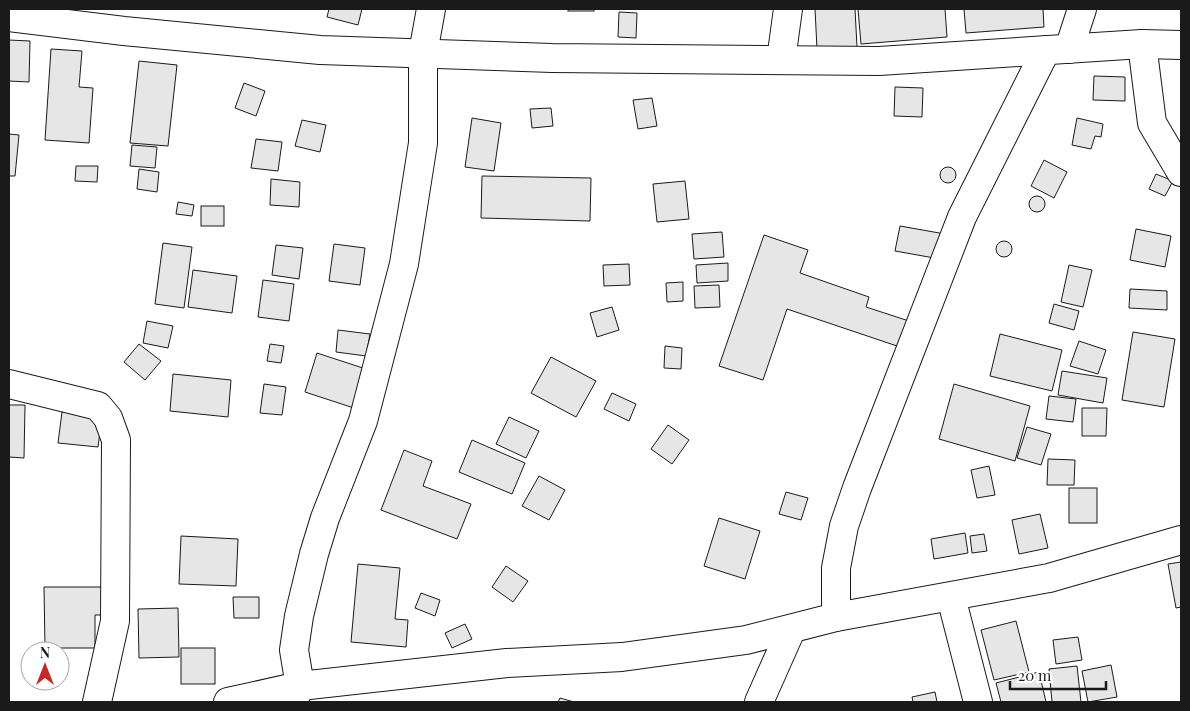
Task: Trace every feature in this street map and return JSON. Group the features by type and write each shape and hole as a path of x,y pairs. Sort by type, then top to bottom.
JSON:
{"street":[{"path":"296,694 294,650 298,616 325,518 363,421 404,264 423,143 423,53 431,9"},
{"path":"781,60 788,9"},
{"path":"836,617 836,568 844,526 962,218 1082,9"},
{"path":"9,17 124,31 320,50 552,58 879,61 1142,44 1181,45"},
{"path":"1142,44 1152,123 1181,172"},
{"path":"9,384 98,406 108,418 116,440 115,621 97,702"},
{"path":"228,702 507,663 622,657 746,640 836,617 1049,578 1181,540"},
{"path":"951,597 978,702"},
{"path":"759,702 791,630"}],"building":[{"path":"329,9 362,9 358,25 327,17"},
{"path":"568,9 594,9 594,11 568,11"},
{"path":"815,9 855,9 857,47 817,49"},
{"path":"858,9 945,9 947,37 861,44"},
{"path":"964,9 1043,9 1044,27 966,33"},
{"path":"619,12 637,13 636,38 618,37"},
{"path":"9,40 30,41 29,82 9,81"},
{"path":"51,49 82,51 79,87 93,88 89,143 45,140"},
{"path":"139,61 177,65 168,146 130,143"},
{"path":"1094,76 1125,77 1125,101 1093,100"},
{"path":"244,83 265,91 256,116 235,108"},
{"path":"895,87 923,88 922,117 894,116"},
{"path":"652,98 657,126 638,129 633,100"},
{"path":"551,108 553,126 532,128 530,109"},
{"path":"472,118 501,123 494,171 465,167"},
{"path":"1077,118 1103,124 1101,137 1095,136 1091,149 1072,145"},
{"path":"302,120 326,125 320,152 295,146"},
{"path":"9,134 19,135 15,176 9,176"},
{"path":"256,139 282,142 278,171 251,168"},
{"path":"132,145 157,147 155,168 130,166"},
{"path":"1044,160 1067,172 1054,198 1031,186"},
{"path":"76,166 98,166 97,182 75,181"},
{"path":"948,167 954,169 956,175 954,181 948,183 942,181 940,175 942,169"},
{"path":"139,169 159,172 157,192 137,189"},
{"path":"1156,174 1173,181 1165,196 1149,189"},
{"path":"482,176 591,178 590,221 481,218"},
{"path":"271,179 300,182 299,207 270,205"},
{"path":"685,181 689,219 657,222 653,184"},
{"path":"1034,196 1040,196 1045,201 1043,210 1034,212 1029,207 1029,201"},
{"path":"178,202 194,205 192,216 176,214"},
{"path":"201,206 224,206 224,226 201,226"},
{"path":"900,226 945,234 940,259 895,251"},
{"path":"1136,229 1171,236 1165,267 1130,260"},
{"path":"722,232 724,257 694,259 692,234"},
{"path":"764,235 808,250 800,273 869,297 866,307 909,321 900,347 787,309 763,380 719,366"},
{"path":"1001,241 1007,241 1012,246 1010,255 1001,257 996,252 996,246"},
{"path":"163,243 192,247 184,308 155,304"},
{"path":"334,244 365,248 360,285 329,281"},
{"path":"276,245 303,248 299,279 272,275"},
{"path":"728,263 728,281 697,283 696,265"},
{"path":"629,264 630,285 604,286 603,265"},
{"path":"1069,265 1092,270 1083,307 1061,302"},
{"path":"193,270 237,276 232,313 188,307"},
{"path":"263,280 294,284 289,321 258,317"},
{"path":"683,282 683,301 667,302 666,283"},
{"path":"719,285 720,307 695,308 694,286"},
{"path":"1130,289 1167,291 1167,310 1129,308"},
{"path":"1054,304 1079,311 1074,330 1049,323"},
{"path":"612,307 619,330 597,337 590,313"},
{"path":"147,321 173,326 168,348 143,343"},
{"path":"338,330 370,334 366,356 336,352"},
{"path":"1133,332 1175,339 1164,407 1122,400"},
{"path":"1000,334 1062,350 1052,391 990,376"},
{"path":"1079,341 1106,350 1098,374 1070,366"},
{"path":"139,344 161,361 145,380 124,362"},
{"path":"270,344 284,346 281,363 267,361"},
{"path":"665,346 682,348 681,369 664,368"},
{"path":"317,353 375,372 363,411 305,392"},
{"path":"551,357 596,381 576,417 531,393"},
{"path":"1062,371 1107,378 1103,403 1058,395"},
{"path":"173,374 231,380 228,417 170,411"},
{"path":"264,384 286,387 282,415 260,413"},
{"path":"954,384 1030,406 1015,461 939,439"},
{"path":"612,393 636,404 629,421 604,409"},
{"path":"1049,396 1076,399 1073,422 1046,419"},
{"path":"9,405 25,405 24,458 9,457"},
{"path":"1082,408 1107,408 1106,436 1082,436"},
{"path":"62,412 102,416 98,447 58,443"},
{"path":"509,417 539,431 526,458 496,444"},
{"path":"668,425 689,440 672,464 651,449"},
{"path":"1027,427 1051,434 1041,465 1017,458"},
{"path":"472,440 525,463 512,494 459,472"},
{"path":"404,450 432,461 423,486 471,504 457,539 381,510"},
{"path":"1048,459 1075,460 1074,485 1047,485"},
{"path":"989,466 995,495 977,498 971,470"},
{"path":"539,476 565,490 549,520 522,506"},
{"path":"1069,488 1097,488 1097,523 1069,523"},
{"path":"786,492 808,498 801,520 779,514"},
{"path":"1040,514 1048,548 1019,554 1012,520"},
{"path":"719,518 760,531 745,579 704,566"},
{"path":"965,533 968,553 934,559 931,539"},
{"path":"984,534 987,551 972,553 970,536"},
{"path":"181,536 238,539 236,586 179,584"},
{"path":"1181,562 1181,607 1176,608 1168,564"},
{"path":"358,564 400,568 395,619 408,620 406,647 351,642"},
{"path":"506,566 528,581 513,602 492,587"},
{"path":"44,587 110,587 110,615 95,615 95,648 70,648 70,641 45,641"},
{"path":"421,593 440,600 435,616 415,608"},
{"path":"233,597 259,597 259,618 234,618"},
{"path":"178,608 179,657 139,658 138,609"},
{"path":"1016,621 1029,672 994,680 981,630"},
{"path":"465,624 472,639 452,648 445,633"},
{"path":"1078,637 1082,660 1056,664 1053,640"},
{"path":"181,648 215,648 215,684 181,684"},
{"path":"1111,665 1117,697 1088,702 1082,671"},
{"path":"1077,666 1081,702 1052,702 1049,669"},
{"path":"1039,672 1046,702 1001,702 996,683"},
{"path":"935,692 937,702 913,702 912,697"},
{"path":"560,698 574,702 558,702"}]}
